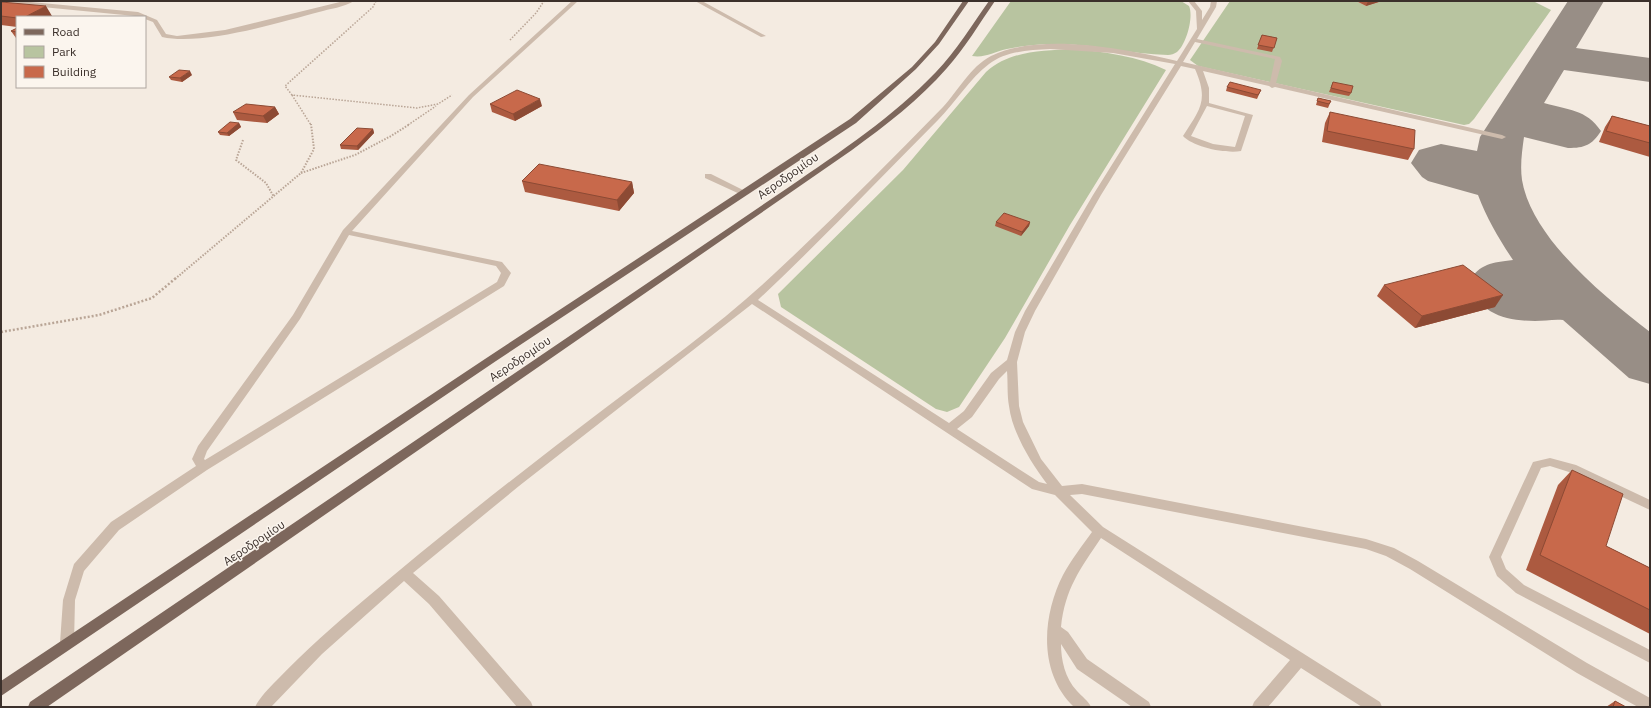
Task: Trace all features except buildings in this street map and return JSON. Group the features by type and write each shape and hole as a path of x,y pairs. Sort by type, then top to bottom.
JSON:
{"main road":[{"name":"Αεροδρομίου","path":"1,689 67,643 485,364 853,121 889,92 914,68 937,43 966,1"},
{"name":"Αεροδρομίου","path":"35,707 792,189 878,127 906,105 939,74 963,44 992,1"}],"street":[{"path":"1,1 138,14 143,16"},
{"path":"146,17 156,21 164,36 179,39 223,33 351,1"},
{"path":"203,467 198,459 202,449 297,317 346,232 471,96 575,1"},
{"path":"698,1 763,36"},
{"path":"1191,1 1199,11 1199,29"},
{"path":"1214,1 1213,7 1040,291 1020,332 1012,362 1014,406 1018,422 1037,462 1059,491 1099,531 1375,707"},
{"path":"1193,40 1278,58 1279,61 1272,86"},
{"path":"262,707 283,682 337,631 452,532 752,300 868,189 917,136 948,106 983,66 995,57 1024,49 1065,47 1114,51 1198,68 1502,137"},
{"path":"1198,68 1207,92 1206,104 1187,136 1189,138 1226,150 1238,149 1249,115 1206,104"},
{"path":"708,176 745,193"},
{"path":"67,643 69,600 78,568 115,526 203,467 501,284 506,273 499,264 346,232"},
{"path":"752,300 1029,482 1048,489 1059,491 1082,489 1366,544 1390,552 1414,565 1582,668 1650,706"},
{"path":"949,429 968,414 995,376 1012,362"},
{"path":"1650,505 1572,468 1550,462 1537,465 1495,557 1501,572 1520,589 1650,657"},
{"path":"1084,707 1073,699 1062,684 1054,650 1053,629 1065,584 1099,531"},
{"path":"404,573 434,600 526,707"},
{"path":"1053,629 1064,636 1082,664 1144,707"},
{"path":"1259,707 1300,659"}],"path":[{"path":"1,332 99,315 152,298 274,197 301,173 314,149 311,123 285,86 302,68 374,7 376,1"},
{"path":"505,45 536,13 544,1"},
{"path":"301,173 355,155 391,136 457,91"},
{"path":"292,95 417,108 438,104"},
{"path":"243,140 236,160 266,183 274,197"}],"green space":[{"path":"1011,1 1181,1 1189,6 1190,24 1186,37 1180,48 1177,52 1170,55 1139,53 1081,45 1041,44 1007,49 986,55 972,56"},
{"path":"1230,1 1356,1 1366,6 1382,1 1533,1 1551,10 1474,119 1469,124 1464,125 1198,66 1190,60"},
{"path":"1073,49 1109,53 1133,58 1166,70 1070,225 1005,338 959,407 947,412 936,409 781,307 778,294 903,170 986,72 1006,59 1027,53"}],"taxiway":[{"path":"1520,108 1586,1"},
{"path":"1554,53 1563,58 1650,70"},
{"path":"1508,127 1520,108"},
{"path":"1508,127 1530,124 1568,135 1575,135 1579,131 1568,123 1520,108"},
{"path":"1498,168 1502,137 1508,127"},
{"path":"1498,168 1483,167 1457,160 1441,158 1435,160 1434,163 1445,171 1500,187"},
{"path":"1498,168 1500,187"},
{"path":"1500,187 1510,214 1525,239 1548,270"},
{"path":"1548,270 1582,306"},
{"path":"1548,270 1543,273 1501,279 1496,282 1499,291 1506,297 1514,300 1525,302 1566,301 1582,306"},
{"path":"1582,306 1650,363"}]}
